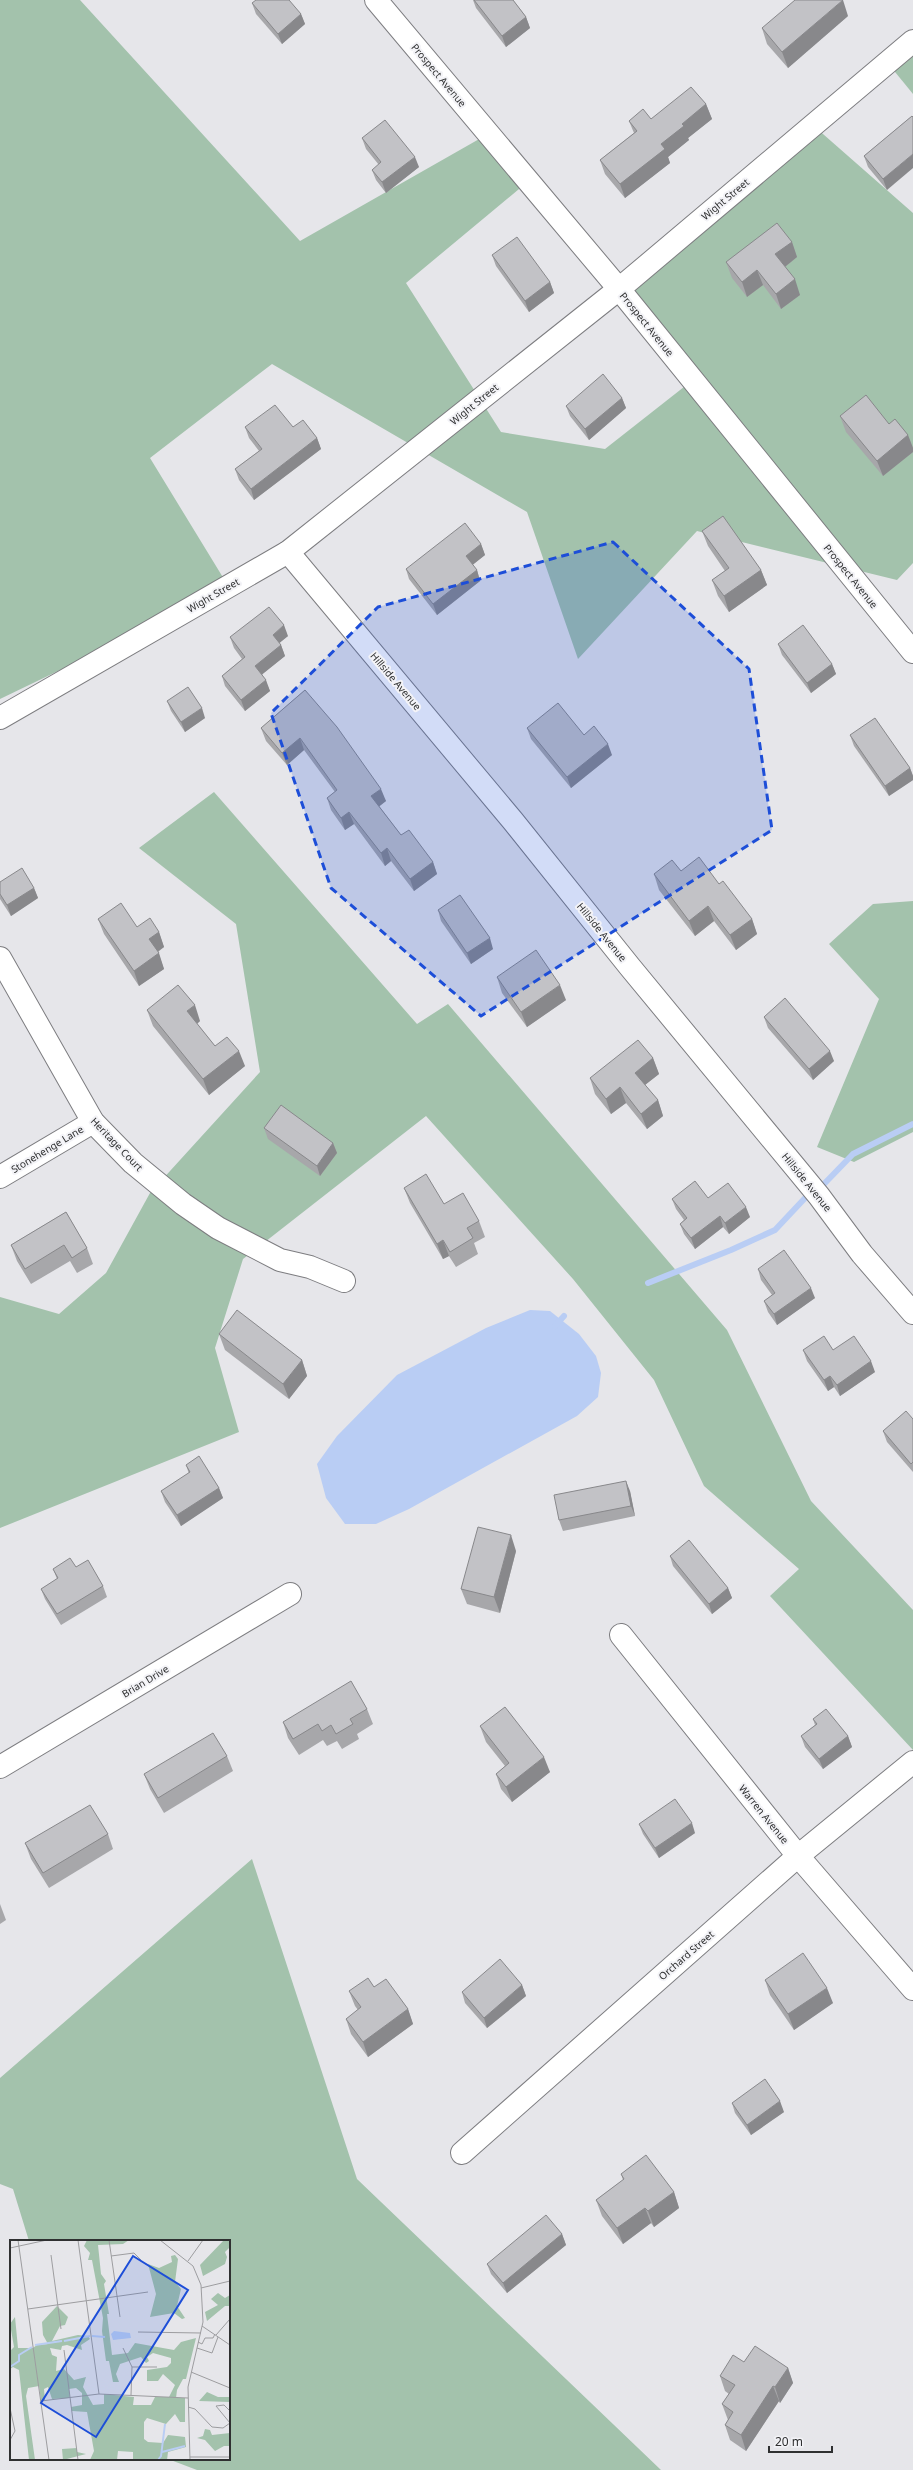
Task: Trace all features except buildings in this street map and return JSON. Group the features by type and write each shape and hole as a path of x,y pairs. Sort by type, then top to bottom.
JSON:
{"street":[{"name":"Prospect Avenue","path":"376,0 619,289 913,652"},
{"name":"Wight Street","path":"0,718 288,552 619,289 913,40"},
{"name":"Hillside Avenue","path":"288,552 513,821 630,968 819,1196 862,1254 913,1313"},
{"name":"Heritage Court","path":"0,958 93,1122 133,1163 183,1204 218,1228 280,1260 310,1267 344,1281"},
{"name":"Stonehenge Lane","path":"0,1177 93,1122"},
{"name":"Brian Drive","path":"0,1767 290,1594"},
{"name":"Warren Avenue","path":"621,1635 798,1856 913,1989"},
{"name":"Orchard Street","path":"462,2153 798,1856 913,1762"}],"highlighted area":[{"path":"613,542 749,669 772,830 652,905 481,1016 331,888 271,713 378,607"}],"green space":[{"path":"0,0 80,0 300,241 488,134 525,184 406,283 501,432 605,449 689,383 609,288 815,127 913,213 913,563 897,580 697,531 578,659 527,512 272,364 150,458 227,584 199,603 0,699"},
{"path":"913,49 913,94 891,67"},
{"path":"214,792 417,1024 448,1004 727,1330 811,1501 913,1610 913,1750 770,1596 799,1569 704,1486 654,1380 573,1279 426,1116 243,1259 215,1348 239,1432 0,1528 0,1297 59,1314 106,1273 150,1193 260,1072 236,924 139,848"},
{"path":"913,901 913,1132 854,1162 817,1147 879,999 829,944 873,904"},
{"path":"252,1859 357,2179 661,2470 197,2470 171,2460 230,2460 230,2240 29,2240 13,2189 0,2184 0,2078"}],"water":[{"path":"530,1310 550,1311 579,1334 596,1356 601,1373 598,1397 577,1416 409,1509 376,1524 345,1524 326,1498 317,1464 337,1436 397,1375 486,1328"}],"waterway":[{"path":"824,1184 853,1154 913,1124"},
{"path":"648,1283 731,1250 775,1230 806,1197"},
{"path":"555,1326 564,1316"}]}
